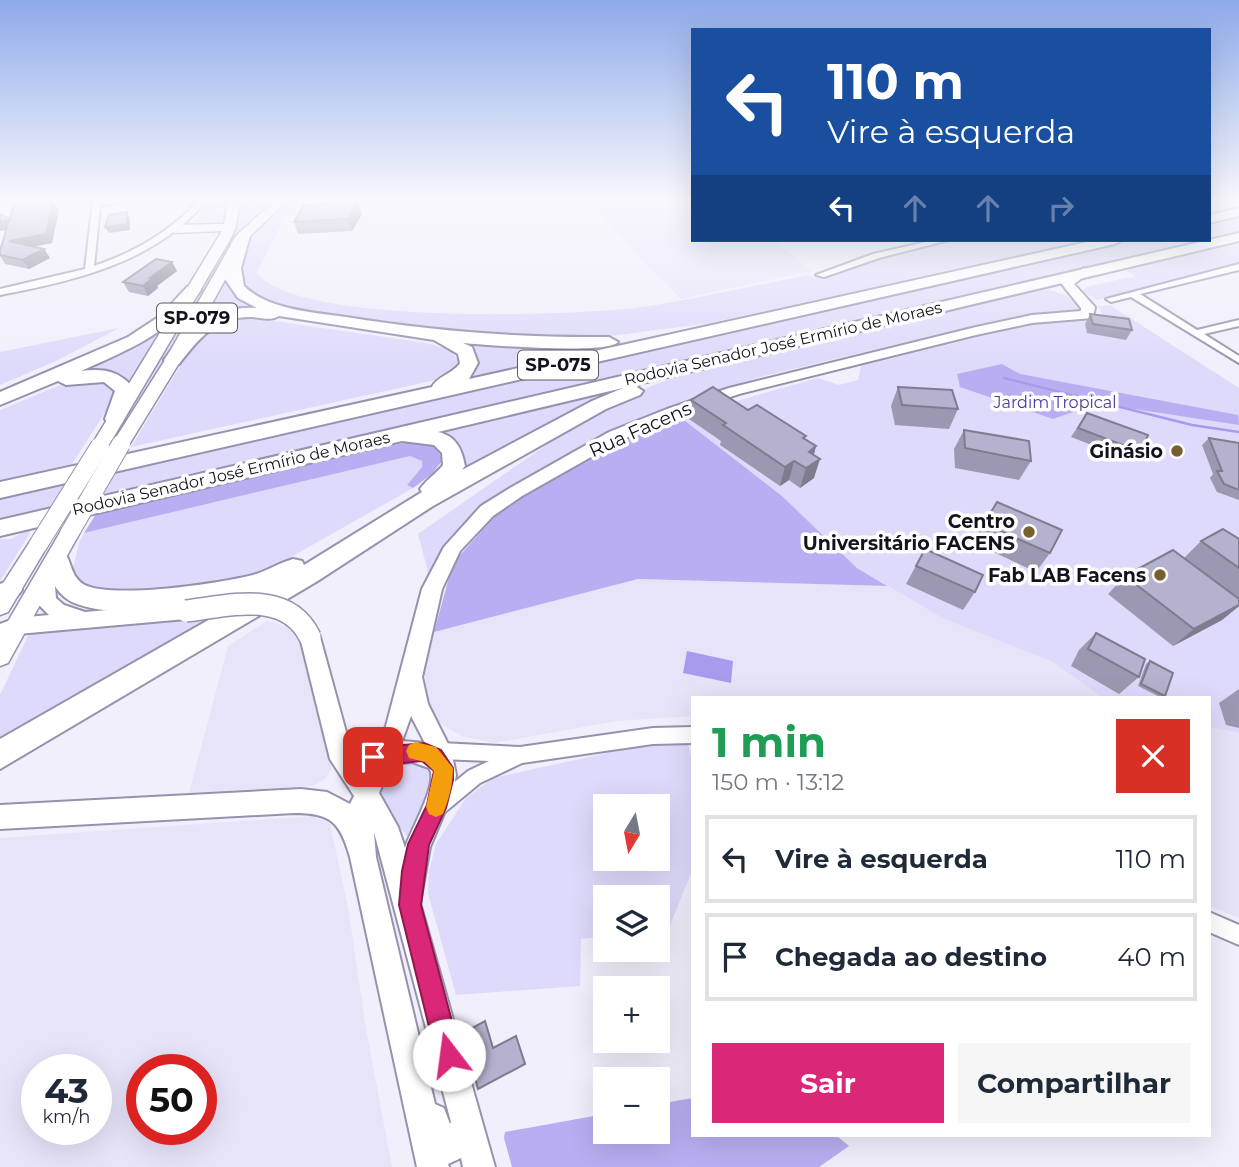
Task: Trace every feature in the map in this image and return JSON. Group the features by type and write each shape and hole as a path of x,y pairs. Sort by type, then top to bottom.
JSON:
{"highway":[{"path":"233,254 231,270 235,285 256,302 285,312 488,342 609,342 714,330"},
{"name":"Rodovia Senador José Ermírio de Moraes","path":"0,490 1051,254"},
{"name":"Rodovia Senador José Ermírio de Moraes","path":"0,528 1162,254"},
{"path":"0,399 134,341 166,320 193,290"},
{"path":"173,360 205,323 224,315 243,312 440,339 466,351 468,367 457,378 434,389 381,404"},
{"path":"0,755 307,575 436,494 599,405 662,378 716,360"},
{"path":"0,405 60,381 97,375 113,378 122,384 125,391 115,419"},
{"path":"64,543 59,570 71,589 86,596 151,598 201,594 257,584 280,575 421,496 449,474 455,457 445,442 419,436 340,447"}],"main road":[{"name":"SP-079","path":"3,598 100,446 193,290 219,254"},
{"name":"SP-079","path":"0,656 8,629 64,543 173,360 225,254"},
{"name":"Rua Facens","path":"410,759 397,727 432,589 453,547 487,511 615,436 672,412 734,391 1017,322 1088,315 1088,307 1067,282 1084,272"},
{"path":"1014,288 1049,286 1079,299"},
{"path":"64,543 45,586 46,601 65,615 93,618"},
{"path":"8,629 93,618 240,606 281,608 295,615 310,637 342,759"},
{"name":"Rua Facens","path":"410,759 417,705 412,676"},
{"path":"342,759 356,764 410,759"},
{"path":"342,759 410,759 444,780 436,808 419,844 410,905"},
{"path":"363,859 360,815 410,759"},
{"path":"410,759 383,820 410,905 479,1167"},
{"path":"0,817 319,801 330,804 343,814 352,829 363,859 402,1015 433,1167"},
{"path":"402,1015 412,1029 439,1140 448,1148 460,1139 467,1124"}],"street":[{"path":"89,271 91,254"},
{"path":"0,292 31,287 89,271 130,254"},
{"path":"821,275 883,254"},
{"path":"1111,299 1239,267"},
{"path":"1133,294 1239,360"},
{"path":"1196,334 1239,323"},
{"path":"410,759 520,755 653,736 691,735"},
{"path":"436,808 474,777 520,755"},
{"path":"1211,923 1239,935"}],"shaded area":[{"path":"637,254 791,254 812,271 681,299"},
{"path":"638,579 887,586 944,619 1051,661 1100,696 691,696 691,716 617,721 494,743 461,736 440,723 426,702 425,671 434,632"},
{"path":"267,621 296,629 303,642 333,761 330,771 325,779 313,786 189,793 228,646"},
{"path":"687,651 733,661 731,683 683,673"},
{"path":"1211,727 1239,733 1239,918 1211,907"},
{"path":"314,816 330,824 348,907 366,1029 392,1167 0,1167 0,838"}],"green space":[{"path":"221,254 227,254 123,435 110,438"},
{"path":"242,254 266,254 257,272 281,289 323,302 377,309 501,314 642,307 809,275 815,279 889,254 1022,254 710,323 596,338 540,339 452,332 287,308 266,301 244,287 239,281"},
{"path":"1070,254 1140,254 0,522 0,497"},
{"path":"1184,254 1239,254 1239,264 1097,300 1082,291 1086,287 1135,276 1124,269"},
{"path":"226,274 263,311 199,325"},
{"path":"1035,289 1065,295 1081,305 1082,310 1076,313 1035,314 993,321 760,377 680,403 596,440 539,470 482,510 429,576 418,534 598,409 692,371"},
{"name":"Centro Universitário FACENS","path":"1110,305 1239,388 1239,733 1211,727 1211,696 1100,696 1051,661 944,619 857,568 782,496 680,417 818,378 839,385 858,380 861,366 1023,326 1100,318 1102,314 1098,306"},
{"path":"247,317 426,343 451,350 458,361 452,372 440,379 131,447 200,333 218,320"},
{"path":"119,328 56,361 0,385 0,352"},
{"path":"164,332 131,383 109,373 97,372 38,386"},
{"path":"450,339 601,344 630,342 459,379 469,372"},
{"name":"Jardim Tropical","path":"1002,364 1020,374 1238,415 1239,425 1108,405 1090,406 1053,419 960,387 957,374"},
{"path":"70,381 110,384 115,393 72,464 0,480 0,410"},
{"path":"625,387 453,477 436,431"},
{"path":"680,417 782,496 857,568 887,586 638,579 434,632 453,563 494,517 524,496 626,436"},
{"path":"414,441 436,448 442,461 432,474 413,488 407,485 422,467 422,461 410,456 84,533 98,511 262,472"},
{"path":"410,455 422,461 422,467 407,485 413,488 261,574 206,584 96,591 80,580 73,569 84,533"},
{"path":"28,530 30,533 0,581 0,539 11,539"},
{"path":"221,617 0,746 0,695 28,636 33,633"},
{"path":"688,743 691,757 691,873 670,925 670,885 593,885 593,938 581,939 580,986 456,995 428,893 429,871 436,844 466,798 493,778 639,746"},
{"path":"407,762 423,762 432,775 429,798 408,838 394,818 379,787 383,779"},
{"path":"691,1098 691,1137 838,1137 849,1146 819,1167 512,1167 504,1138 505,1132 593,1116 593,1144 670,1144 670,1102"}],"building":[{"path":"0,254 33,254 22,260"},
{"path":"156,259 172,262 143,286 123,282"},
{"path":"1090,314 1129,319 1132,330 1093,324"},
{"path":"713,387 748,410 757,405 806,436 803,438 816,446 809,452 820,459 806,468 794,461 785,467 691,400"},
{"path":"898,387 952,390 958,409 902,405"},
{"path":"1087,413 1148,435 1141,452 1078,428"},
{"path":"964,430 1029,441 1031,461 965,448"},
{"path":"1209,438 1239,443 1239,490 1224,484 1217,471 1222,471"},
{"path":"997,502 1062,530 1050,553 984,524"},
{"path":"1223,529 1239,539 1239,568 1201,541"},
{"path":"925,549 983,575 975,592 916,566"},
{"path":"1173,550 1239,599 1239,605 1194,629 1125,576"},
{"path":"1096,633 1145,659 1139,677 1088,649"},
{"path":"1150,661 1173,673 1165,696 1141,684"},
{"path":"485,1021 493,1048 516,1036 525,1064 478,1089 463,1033"}],"waterway":[{"path":"1004,378 1192,425 1239,432"}],"slow traffic":[{"path":"415,751 424,751 438,760 444,768 444,780 436,807"}],"place":[{"name":"Ginásio","path":"1177,451"},
{"name":"Centro Universitário FACENS","path":"1029,532"},
{"name":"Fab LAB Facens","path":"1160,575"}],"route":[{"path":"373,757 424,751 438,760 444,768 444,780 436,808 419,844 410,905 449,1055"}]}
